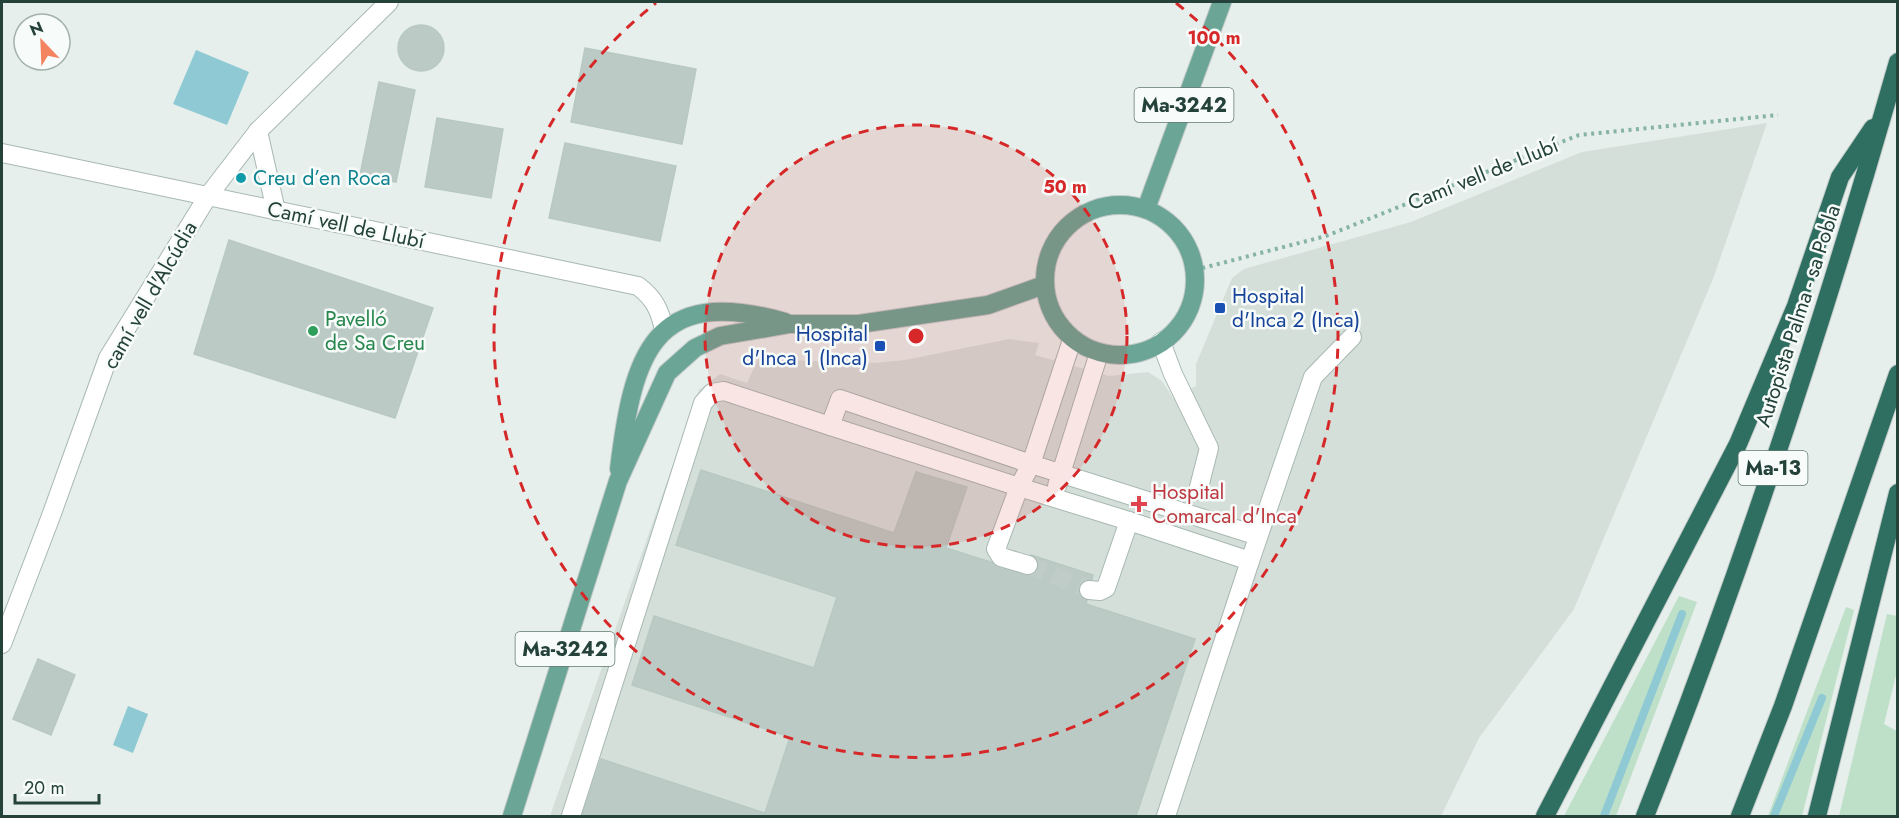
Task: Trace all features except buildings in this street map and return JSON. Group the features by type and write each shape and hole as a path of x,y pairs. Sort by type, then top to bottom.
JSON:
{"highway":[{"name":"Autopista Palma - sa Pobla","path":"1645,816 1716,628 1787,426 1852,223 1898,62"},
{"path":"1545,816 1738,444 1797,306 1840,177 1883,114"},
{"path":"1740,816 1783,706 1898,374"},
{"path":"1817,816 1898,493"}],"main road":[{"name":"Ma-3242","path":"1146,209 1222,2"},
{"path":"1113,206 1146,209 1164,219 1179,233 1190,250 1195,270 1194,295 1186,318 1170,337 1149,350 1124,356 1100,353 1072,340 1058,324 1048,306 1044,285 1047,260 1057,237 1075,220 1096,208 1113,206"},
{"name":"Ma-3242","path":"512,816 618,481 642,432 655,396 667,374 679,360 695,348 720,336 790,324 859,324 988,305 1044,285"},
{"name":"Ma-3242","path":"618,481 624,425 641,364 651,345 664,330 694,315 726,310 749,312 790,324"}],"street":[{"name":"camí vell d'Alcúdia","path":"2,644 108,358 208,196 258,131 388,2"},
{"path":"258,131 276,211"},
{"name":"Camí vell de Llubí","path":"2,153 638,285 651,296 660,311 664,330"},
{"path":"1166,816 1313,377 1352,337"},
{"path":"1028,565 1002,557 996,549 1019,487 1031,464 1072,340"},
{"path":"1161,342 1173,375 1209,448 1198,491"},
{"path":"1054,497 1100,353"},
{"path":"571,816 703,403 712,393 724,391 1250,561"},
{"path":"830,426 840,399 1060,474 1258,536"},
{"path":"1089,590 1100,591 1106,588 1129,522"}],"path":[{"name":"Camí vell de Llubí","path":"1195,270 1326,236 1580,135 1778,115"}],"shaded area":[{"name":"Hospital Comarcal d'Inca","path":"1767,123 1713,279 1574,609 1479,738 1441,816 550,816 699,390 720,374 747,383 758,359 874,363 905,360 1009,339 1039,343 1035,355 1109,376 1148,372 1162,381 1173,398 1196,386 1196,364 1232,278 1244,269 1411,222 1582,152"}],"green space":[{"path":"1679,596 1697,602 1616,816 1564,816"},
{"path":"1846,607 1854,610 1802,816 1768,816"},
{"path":"1887,614 1897,616 1897,671 1884,724 1897,731 1897,816 1839,816"}],"water":[{"path":"196,50 249,72 227,125 173,104"},
{"path":"128,706 148,714 133,753 113,745"}],"waterway":[{"path":"1604,816 1682,614"},
{"path":"1774,816 1822,698"}],"tunnel":[{"path":"1028,565 1089,590"}],"place":[{"name":"Creu d’en Roca","path":"241,178"},
{"name":"Hospital d'Inca 2 (Inca)","path":"1220,308"},
{"name":"Pavelló de Sa Creu","path":"313,331"},
{"name":"Hospital d'Inca 1 (Inca)","path":"880,346"},
{"name":"Hospital Comarcal d'Inca","path":"1139,504"}]}
